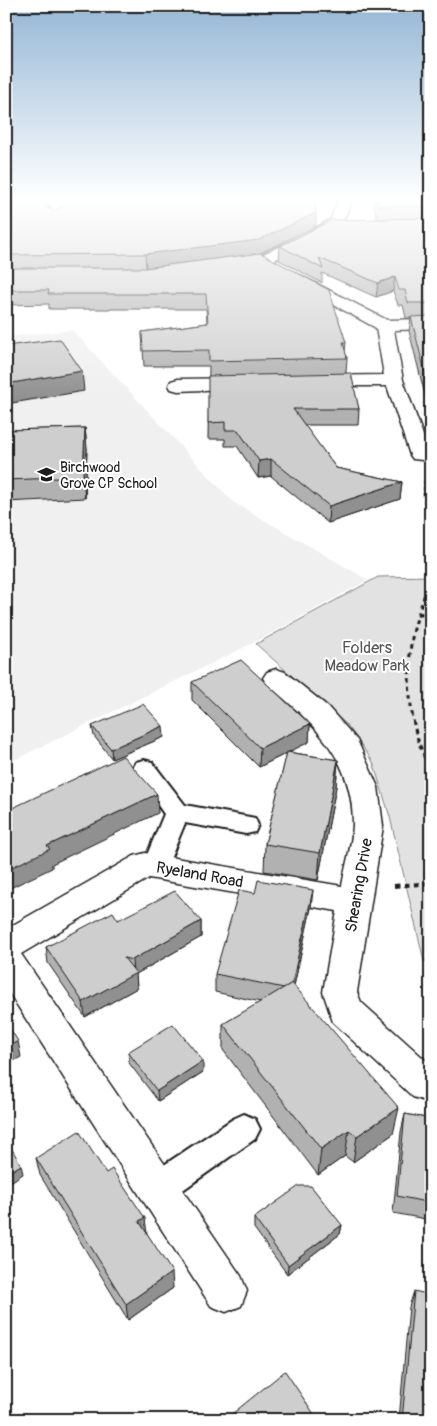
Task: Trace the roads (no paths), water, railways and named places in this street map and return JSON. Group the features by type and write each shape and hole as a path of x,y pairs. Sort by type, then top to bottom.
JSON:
{"street":[{"path":"275,267 384,325 431,324"},
{"path":"384,325 394,380 425,455"},
{"path":"299,382 394,380"},
{"path":"178,385 261,383"},
{"name":"Shearing Drive","path":"276,678 317,712 347,747 363,787 368,826 340,992 346,1011 426,1085 431,1086"},
{"name":"Ryeland Road","path":"6,946 144,865 355,901"},
{"path":"6,959 226,1291"}],"lane":[{"path":"144,768 177,813 246,825"},
{"path":"155,867 177,813"},
{"path":"158,1188 244,1129"}],"place":[{"name":"Birchwood Grove CP School","path":"46,475"}],"park label":[{"name":"Folders Meadow Park","path":"367,656"}]}
